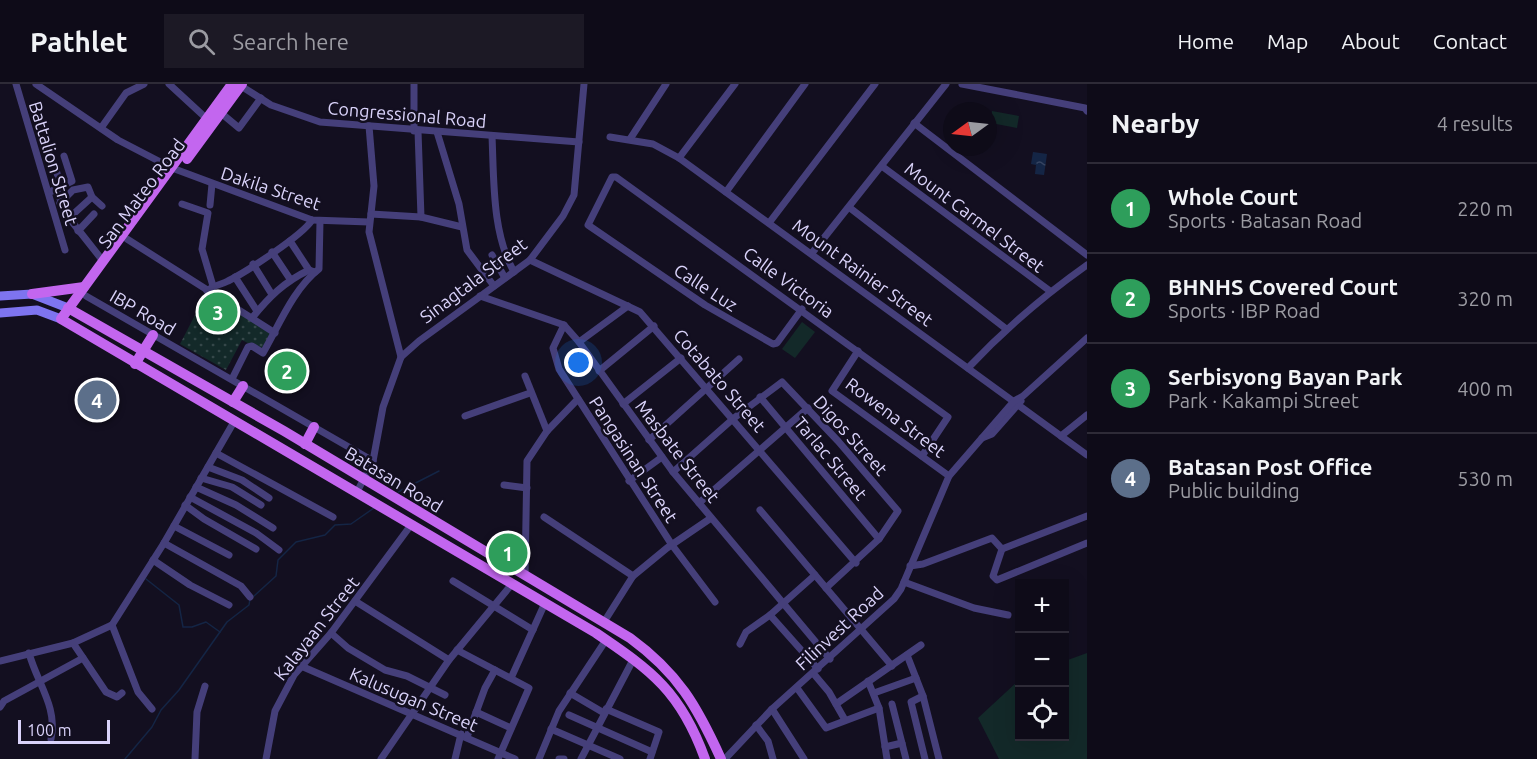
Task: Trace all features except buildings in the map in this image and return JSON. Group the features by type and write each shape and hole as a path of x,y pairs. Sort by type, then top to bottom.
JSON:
{"main road":[{"name":"San Mateo Road","path":"64,321 127,239 207,118 238,85"},
{"name":"San Mateo Road","path":"85,291 103,261 221,113 238,85"},
{"path":"32,294 85,291"},
{"name":"Batasan Road","path":"0,296 32,294 71,310 230,418 545,603 634,658 667,687 676,699 705,759"},
{"name":"Batasan Road","path":"0,313 37,310 140,358 153,363 162,360 604,622 647,650 677,679 697,708 723,759"},
{"path":"140,358 153,335"},
{"path":"233,402 243,386"},
{"path":"230,418 232,411 247,410"},
{"path":"305,444 314,427"}],"street":[{"name":"Battalion Street","path":"16,84 65,250"},
{"name":"Battalion Street","path":"36,84 141,154 175,169"},
{"path":"101,128 126,93 144,84"},
{"path":"169,84 207,118"},
{"path":"414,84 421,217"},
{"name":"Sinagtala Street","path":"357,492 374,461 382,407 401,357 419,341 530,260 550,236 574,195 584,84"},
{"path":"630,139 666,84"},
{"path":"679,158 735,84"},
{"path":"726,192 805,84"},
{"path":"769,223 876,84"},
{"path":"812,253 850,208 946,84"},
{"path":"962,84 1085,108 1087,111"},
{"name":"Congressional Road","path":"238,85 296,115 320,122 579,142"},
{"path":"221,113 239,128 261,98"},
{"path":"914,123 1087,255"},
{"path":"369,126 374,186 369,232 401,357"},
{"path":"436,132 459,204 467,250 494,286"},
{"path":"492,136 501,235 507,259 514,272"},
{"name":"Mount Rainier Street","path":"610,137 653,144 679,158 1087,455"},
{"path":"47,194 72,181 64,156"},
{"path":"54,163 60,203 78,231 103,261"},
{"name":"Mount Carmel Street","path":"883,166 1050,291"},
{"name":"Dakila Street","path":"175,169 312,220 421,217 462,227"},
{"name":"Calle Victoria","path":"588,224 612,177 616,177 802,309 948,417 922,456"},
{"path":"210,206 212,184"},
{"path":"60,203 73,190 88,187 92,197 102,206"},
{"path":"69,218 92,197"},
{"path":"182,204 208,213 202,249 210,289"},
{"path":"850,208 1005,328"},
{"path":"78,231 94,214"},
{"path":"210,289 235,277 290,242 307,228 312,220"},
{"path":"252,318 271,293 290,279 319,269 321,221"},
{"name":"Calle Luz","path":"588,224 705,305 773,344 777,343 802,309"},
{"path":"127,239 210,289 275,333"},
{"path":"290,242 312,271"},
{"path":"272,252 290,279"},
{"path":"492,255 505,278"},
{"name":"Cotabato Street","path":"530,260 640,312 734,418 856,563"},
{"path":"253,264 271,293"},
{"path":"968,368 1005,328 1050,291 1087,265"},
{"path":"232,380 248,347 252,346 263,353 312,271"},
{"path":"235,277 257,311"},
{"name":"IBP Road","path":"85,291 153,335 374,461"},
{"name":"Masbate Street","path":"480,296 564,325 579,342 673,472 830,659"},
{"path":"579,342 628,306"},
{"name":"Pangasinan Street","path":"564,325 555,337 553,354 629,481 672,545 715,602"},
{"path":"599,371 654,326"},
{"name":"Filinvest Road","path":"723,759 735,755 756,725 772,709 894,599 904,582 949,476 1023,396 1087,338"},
{"name":"Rowena Street","path":"858,351 832,391 949,476"},
{"path":"623,404 681,358"},
{"path":"649,440 739,359"},
{"path":"525,376 547,431"},
{"name":"Digos Street","path":"760,397 779,382 808,408 898,512 879,539"},
{"path":"465,416 530,393"},
{"path":"673,472 760,397"},
{"name":"Tarlac Street","path":"760,397 879,539"},
{"path":"525,577 528,461 547,431 578,399"},
{"path":"699,503 762,451 808,408"},
{"path":"1061,436 1087,415"},
{"path":"0,661 73,643 112,625 164,543 216,453 230,418"},
{"path":"216,453 333,517"},
{"path":"629,481 662,457"},
{"path":"208,467 242,480 269,498"},
{"path":"201,478 232,487 261,505"},
{"path":"504,485 527,488"},
{"path":"196,487 273,528"},
{"path":"190,496 256,533 279,550"},
{"path":"185,506 256,549"},
{"path":"760,510 892,666"},
{"path":"1002,549 1087,516"},
{"path":"544,517 633,576"},
{"path":"604,622 633,576 711,518"},
{"name":"Kalayaan Street","path":"266,759 275,711 301,666 331,633 411,525"},
{"path":"174,526 229,555"},
{"path":"910,566 923,564 992,538 1002,549"},
{"path":"826,588 856,563 879,539"},
{"path":"164,543 241,586 250,597"},
{"path":"1002,549 993,576 997,580 1087,543"},
{"path":"153,560 190,585 228,605"},
{"path":"740,644 746,632 770,615 815,574"},
{"path":"453,581 533,630"},
{"path":"904,582 974,608 1008,615"},
{"path":"381,759 449,660 512,584"},
{"path":"355,601 449,660"},
{"path":"511,678 545,603"},
{"path":"770,615 816,671 845,720"},
{"path":"112,625 138,693 152,709"},
{"path":"331,633 348,648 385,670 407,676 445,695"},
{"path":"541,758 551,729 570,693 606,640"},
{"path":"73,643 106,692 117,697 122,693"},
{"path":"836,704 921,645"},
{"path":"457,650 529,688 499,755"},
{"path":"29,653 51,709 51,739"},
{"path":"907,655 923,696 939,759"},
{"path":"0,707 4,701 83,658"},
{"path":"581,759 634,658"},
{"name":"Kalusugan Street","path":"301,666 464,736 499,755 514,759"},
{"path":"455,759 495,670"},
{"path":"874,693 916,678"},
{"path":"868,681 879,708 887,759"},
{"path":"195,759 197,712 205,686"},
{"path":"797,688 826,728 879,708"},
{"path":"569,715 651,756 658,732 605,711 570,693"},
{"path":"923,696 911,702 925,759"},
{"path":"892,704 906,759"},
{"path":"772,709 804,759"},
{"path":"476,712 511,728"},
{"path":"756,725 768,741 773,759"},
{"path":"551,729 620,759"},
{"path":"885,747 902,743"},
{"path":"559,759 564,759"}],"green space":[{"path":"997,112 1019,116 1017,128 997,124"},
{"path":"207,292 271,332 261,350 242,340 226,370 180,344"},
{"path":"802,322 815,332 795,358 782,349"},
{"path":"496,541 524,557 520,565 492,548"},
{"path":"1087,653 1087,759 999,759 978,718 1015,684 1015,741 1069,741 1069,660"}],"water":[{"path":"1033,152 1047,154 1044,175 1035,174 1036,165 1031,164"}],"waterway":[{"path":"398,492 439,471"},
{"path":"254,596 276,576 278,560 296,542 325,535 335,525 351,524 374,508"},
{"path":"146,579 179,605 183,627 192,627 206,622 220,632"},
{"path":"125,759 152,727 161,710 179,690 227,622 249,605 250,599"}],"place":[{"name":"Serbisyong Bayan Park","path":"218,312"},
{"name":"BHNHS Covered Court","path":"287,371"},
{"name":"Batasan Post Office","path":"97,400"},
{"name":"Whole Court","path":"508,553"}]}
